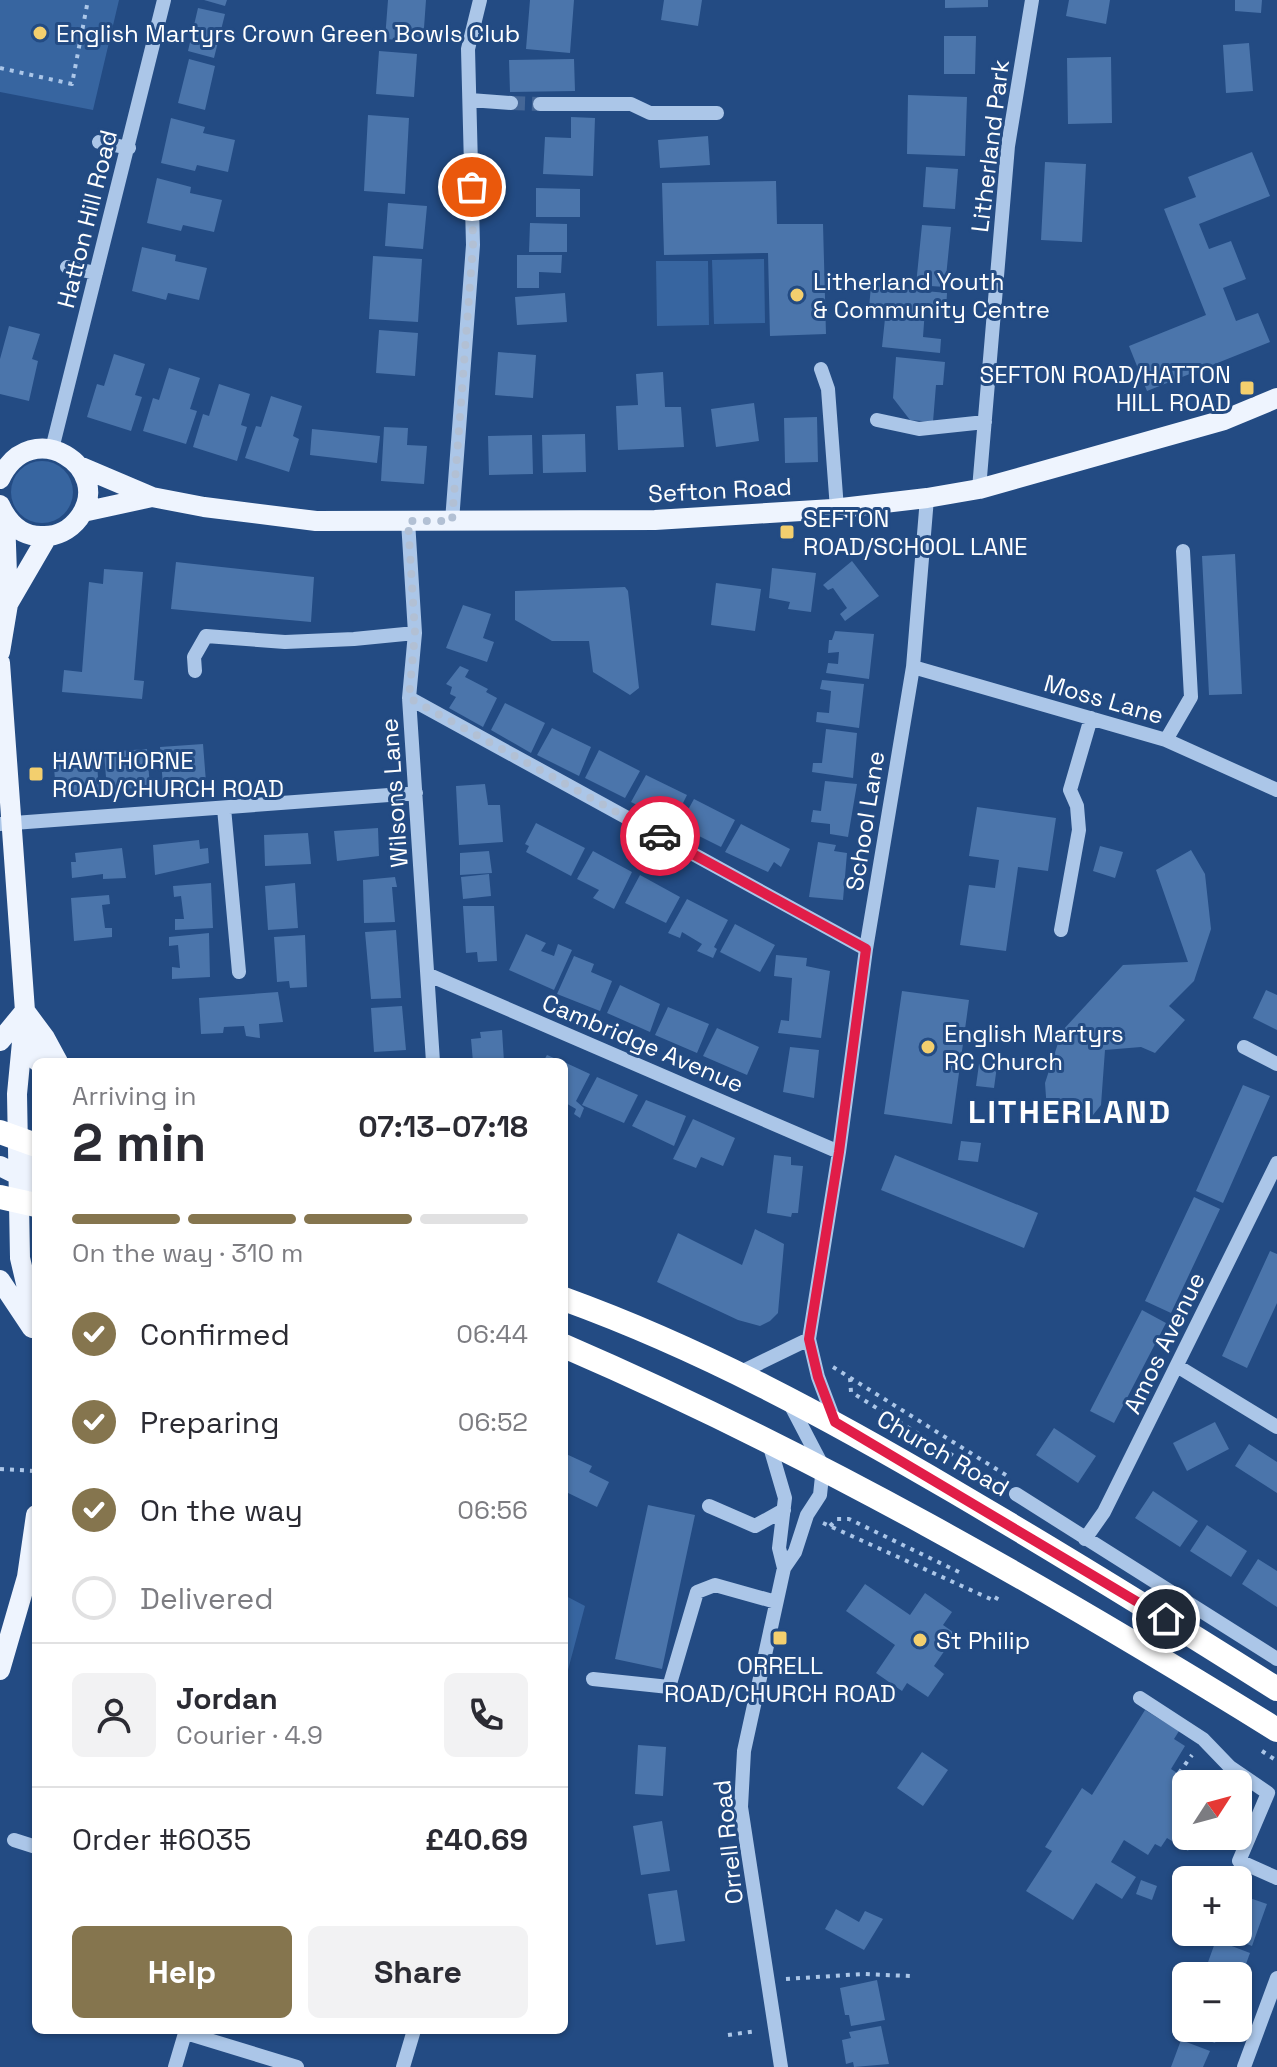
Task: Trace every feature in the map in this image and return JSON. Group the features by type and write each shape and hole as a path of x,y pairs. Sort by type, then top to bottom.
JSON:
{"highway":[{"name":"Church Road","path":"568,1301 639,1328 739,1373 835,1422 1019,1530 1277,1689"},
{"path":"568,1348 823,1467 1052,1594 1277,1730"}],"main road":[{"name":"Sefton Road","path":"152,497 316,521 655,520 837,509 979,489 1224,420 1277,398"},
{"path":"0,479 7,456 39,448 52,449 62,452 79,466 152,497"},
{"path":"3,511 23,532 47,537 68,529 83,512 87,489 79,466"},
{"path":"83,512 152,497"},
{"path":"0,652 8,604 3,511"},
{"path":"8,604 47,537"},
{"path":"0,663 8,882 25,1011 37,1058"},
{"path":"0,1041 25,1011"},
{"path":"25,1011 56,1058"},
{"path":"25,1011 17,1094 18,1201 20,1258 32,1309"},
{"path":"0,1280 32,1329"},
{"path":"0,1670 27,1577 32,1543"}],"street":[{"name":"Hatton Hill Road","path":"52,449 164,0"},
{"path":"452,521 473,245 468,49 480,0"},
{"name":"Litherland Park","path":"979,489 1008,146 1032,0"},
{"path":"470,100 511,103"},
{"path":"540,104 631,104 650,113 717,113"},
{"path":"99,142 129,148"},
{"path":"67,267 96,273"},
{"path":"821,369 828,389 837,509"},
{"path":"877,420 919,429 985,422"},
{"name":"School Lane","path":"835,1422 809,1339 839,1152 866,949 913,667 927,498"},
{"name":"Wilsons Lane","path":"408,521 415,633 409,698 433,1058"},
{"path":"1166,740 1191,697 1183,551"},
{"path":"195,671 194,657 206,636 285,642 415,633"},
{"name":"Moss Lane","path":"913,667 1166,740 1277,790"},
{"path":"409,698 866,949"},
{"path":"1061,930 1079,830 1077,806 1070,790 1091,718"},
{"path":"6,823 416,793"},
{"path":"224,808 239,972"},
{"name":"Cambridge Avenue","path":"429,975 839,1152"},
{"path":"1244,1047 1277,1064"},
{"name":"Amos Avenue","path":"1085,1539 1104,1512 1277,1163"},
{"path":"739,1373 809,1339"},
{"path":"1177,1366 1277,1427"},
{"path":"786,1397 823,1467"},
{"name":"Orrell Road","path":"768,1439 783,1487 784,1510 779,1548 784,1568"},
{"name":"Orrell Road","path":"781,2067 741,1807 742,1769 784,1568 795,1552 807,1515 820,1495 823,1467"},
{"name":"Church Road","path":"1016,1494 1277,1659"},
{"path":"709,1506 755,1526 784,1510"},
{"path":"593,1679 669,1687 697,1592 715,1585 776,1602"},
{"path":"1140,1698 1203,1739 1230,1767 1268,1793 1239,1861 1277,1878"},
{"path":"14,1840 32,1846"},
{"path":"1244,2067 1277,1978"},
{"path":"175,2067 185,2034"},
{"path":"195,2034 297,2067"},
{"path":"403,2067 413,2034"}],"path":[{"path":"0,68 72,84 88,0"},
{"path":"815,1364 829,1364 1009,1477 1003,1487 851,1392 850,1378"},
{"path":"0,1469 32,1471"},
{"path":"807,1515 995,1601 1000,1592"},
{"path":"830,1526 837,1519 849,1519 971,1578"},
{"path":"768,1982 863,1974 910,1976"},
{"path":"728,2035 775,2028"}],"shaded area":[{"path":"0,0 119,0 93,110 0,92"},
{"path":"764,259 765,323 714,324 712,260"},
{"path":"656,261 708,261 709,325 657,326"},
{"path":"42,461 64,470 73,492 64,514 42,523 20,514 11,492 20,470"},
{"path":"568,1597 585,1606 568,1670"}],"building":[{"path":"204,0 227,0 225,6"},
{"path":"388,0 426,0 423,42 385,39"},
{"path":"530,0 574,0 570,53 526,49"},
{"path":"664,0 702,0 698,26 661,20"},
{"path":"945,0 988,0 988,7 945,8"},
{"path":"1069,0 1110,0 1106,24 1066,16"},
{"path":"1235,0 1262,0 1261,13 1235,11"},
{"path":"198,8 225,14 214,58 188,51"},
{"path":"944,36 976,36 975,74 944,74"},
{"path":"1249,43 1253,91 1226,93 1223,45"},
{"path":"379,51 417,54 414,97 376,94"},
{"path":"1111,57 1112,123 1068,124 1067,58"},
{"path":"189,59 215,66 205,110 178,103"},
{"path":"574,59 575,91 510,92 509,60"},
{"path":"908,95 967,97 965,156 907,154"},
{"path":"368,115 409,118 405,194 364,191"},
{"path":"571,117 595,118 593,176 543,174 545,137 571,138"},
{"path":"171,118 205,127 203,133 235,140 228,172 197,165 195,171 161,163"},
{"path":"708,136 710,165 660,168 658,140"},
{"path":"1252,152 1270,196 1199,224 1209,249 1231,241 1246,279 1223,288 1236,321 1258,313 1270,342 1147,391 1129,346 1206,315 1164,209 1196,197 1188,177"},
{"path":"1045,162 1086,164 1082,242 1041,240"},
{"path":"926,167 958,169 955,209 923,207"},
{"path":"157,178 191,187 190,193 222,200 214,232 183,225 181,231 147,223"},
{"name":"Litherland Youth & Community Centre","path":"776,181 777,224 823,224 826,334 770,336 768,253 664,255 662,183"},
{"path":"536,188 580,189 580,217 536,217"},
{"path":"388,203 427,206 423,249 385,246"},
{"path":"530,223 567,224 567,252 529,252"},
{"path":"922,225 951,227 945,287 916,285"},
{"path":"142,247 176,255 175,261 207,268 199,300 168,293 166,300 132,291"},
{"path":"517,255 562,255 561,273 539,272 539,288 517,288"},
{"path":"373,256 422,259 418,322 369,319"},
{"path":"871,286 947,293 946,311 925,309 923,337 941,339 940,353 882,347 886,309 869,308"},
{"path":"565,293 567,322 517,325 515,297"},
{"path":"9,326 40,334 32,359 38,361 29,401 0,394 0,359"},
{"path":"379,330 418,333 415,376 376,373"},
{"path":"498,352 536,355 533,398 495,395"},
{"path":"114,354 145,364 135,395 142,397 131,431 87,417 97,384 104,386"},
{"path":"896,357 945,362 943,385 936,385 933,422 910,420 893,398"},
{"path":"169,368 200,378 190,409 197,411 186,444 143,431 153,398 159,400"},
{"path":"663,372 665,407 681,407 684,447 618,450 616,406 638,405 636,374"},
{"path":"219,384 250,394 241,425 247,427 237,461 193,447 203,414 209,416"},
{"path":"271,396 302,406 293,436 299,439 289,472 245,458 256,426 261,427"},
{"path":"754,403 759,441 716,447 711,409"},
{"path":"817,417 818,462 785,463 784,418"},
{"path":"384,427 408,428 407,445 427,446 424,484 381,481"},
{"path":"312,429 380,436 377,463 310,455"},
{"path":"585,434 586,472 543,473 542,435"},
{"path":"532,435 533,474 489,475 488,436"},
{"path":"1235,554 1242,694 1209,695 1202,556"},
{"path":"852,561 879,596 845,621 840,614 847,608 833,588 828,590 823,585"},
{"path":"176,562 314,577 311,622 171,609"},
{"path":"772,568 816,573 811,612 788,609 790,602 769,598"},
{"path":"104,569 143,572 134,680 144,681 142,699 62,692 64,670 82,672 89,582 103,584"},
{"path":"716,583 761,589 755,631 711,625"},
{"path":"625,587 628,591 639,688 630,695 593,672 589,641 552,641 515,620 515,591"},
{"path":"463,605 491,614 483,638 494,642 487,662 446,648"},
{"path":"835,631 874,634 869,679 826,673 828,663 838,664 839,652 828,653 829,640 832,640"},
{"path":"460,666 469,670 465,677 488,689 486,692 497,698 483,727 449,708 456,697 450,694 452,687 446,684"},
{"path":"822,680 864,684 859,728 816,722 817,712 829,713 831,691 820,689"},
{"path":"505,703 545,723 531,753 491,730"},
{"path":"552,728 591,747 579,776 537,755"},
{"path":"826,729 857,733 853,778 812,772 813,763 822,763"},
{"path":"203,744 206,782 163,786 160,747"},
{"path":"147,749 150,787 107,790 104,752"},
{"path":"599,750 640,771 625,798 585,778"},
{"path":"96,751 99,790 56,793 53,754"},
{"path":"646,775 687,795 673,823 631,802"},
{"path":"825,781 857,784 848,837 830,834 830,824 811,822 813,810 821,811"},
{"path":"485,784 488,805 500,805 503,842 459,845 456,786"},
{"path":"694,799 735,820 721,847 679,826"},
{"path":"977,807 1056,818 1048,871 1018,867 1006,951 960,945 969,885 995,888 999,860 969,856"},
{"path":"536,823 585,848 571,876 526,852 529,846 525,844"},
{"path":"741,824 790,849 781,867 774,862 768,872 725,852"},
{"path":"378,828 379,856 337,861 334,831"},
{"path":"308,833 311,864 265,866 264,835"},
{"path":"199,840 200,849 208,848 209,863 155,875 153,845"},
{"path":"818,842 836,845 834,851 847,853 843,900 809,897"},
{"path":"1100,846 1123,852 1115,878 1093,871"},
{"path":"122,848 126,878 103,879 103,874 72,878 71,862 76,862 75,853"},
{"path":"1191,850 1205,874 1211,929 1194,981 1169,1006 1185,1020 1155,1053 1141,1047 1105,1050 1101,1105 1085,1125 1066,1109 1047,1111 1045,1083 1062,1031 1123,965 1188,962 1156,870"},
{"path":"489,851 492,873 460,875 460,853"},
{"path":"593,851 632,872 614,909 593,898 599,890 577,879"},
{"path":"489,874 491,896 463,899 461,877"},
{"path":"640,875 680,897 666,923 625,903"},
{"path":"395,877 397,887 392,887 395,922 364,923 363,880"},
{"path":"211,883 213,928 175,930 175,919 184,919 181,896 174,897 173,886"},
{"path":"295,883 298,928 268,930 265,886"},
{"path":"109,895 110,904 102,905 105,928 112,928 112,937 74,941 71,898"},
{"path":"687,899 728,920 714,947 717,949 713,958 697,951 702,944 682,932 680,938 668,933"},
{"path":"463,906 494,906 497,961 478,962 477,952 466,953"},
{"path":"735,924 775,945 760,972 720,952"},
{"path":"396,930 401,998 371,999 365,932"},
{"path":"209,933 210,977 172,979 172,967 180,968 178,945 169,946 169,937"},
{"path":"526,934 546,943 541,951 554,956 558,944 572,950 554,990 509,970"},
{"path":"305,935 307,987 290,988 289,981 277,982 274,937"},
{"path":"776,955 807,958 806,966 830,971 821,1038 778,1033 781,1020 789,1021 792,978 774,976"},
{"path":"574,956 594,964 591,972 612,981 600,1011 557,994"},
{"path":"620,985 660,1004 650,1032 607,1013"},
{"path":"1266,990 1277,995 1277,1030 1253,1018"},
{"name":"English Martyrs RC Church","path":"902,991 969,1000 952,1124 884,1114"},
{"path":"278,992 283,1022 259,1024 260,1038 246,1036 244,1026 224,1027 223,1033 201,1034 199,998"},
{"path":"402,1006 406,1050 374,1052 371,1008"},
{"path":"668,1007 709,1024 697,1053 655,1035"},
{"path":"717,1028 759,1047 747,1075 703,1056"},
{"path":"502,1030 504,1058 473,1058 471,1039 481,1038 480,1032"},
{"path":"790,1047 819,1050 814,1098 783,1092"},
{"path":"568,1064 590,1074 576,1101 584,1108 580,1118 574,1114 576,1109 568,1104"},
{"path":"979,1064 997,1066 994,1088 976,1086"},
{"path":"597,1077 638,1095 624,1123 582,1105"},
{"path":"1243,1085 1270,1096 1223,1203 1196,1191"},
{"path":"646,1100 686,1116 674,1146 632,1126"},
{"path":"693,1119 735,1138 723,1166 701,1157 696,1168 673,1159"},
{"path":"961,1141 981,1143 978,1162 958,1160"},
{"path":"774,1155 791,1157 791,1165 803,1166 798,1213 792,1213 791,1217 767,1213"},
{"path":"895,1155 1038,1213 1024,1248 881,1190"},
{"path":"1194,1197 1220,1209 1171,1313 1145,1301"},
{"path":"755,1229 784,1244 778,1313 770,1321 760,1326 738,1320 657,1282 678,1233 742,1265"},
{"path":"1270,1251 1277,1254 1277,1303 1247,1368 1222,1356"},
{"path":"1142,1310 1166,1323 1114,1423 1090,1411"},
{"path":"1215,1422 1229,1449 1187,1471 1173,1443"},
{"path":"1054,1428 1096,1456 1078,1483 1036,1455"},
{"path":"1249,1444 1277,1462 1277,1493 1235,1466"},
{"path":"568,1455 592,1466 589,1472 609,1482 597,1507 568,1493"},
{"path":"1153,1491 1198,1521 1180,1547 1135,1518"},
{"path":"648,1505 695,1515 662,1669 615,1659"},
{"path":"1207,1525 1247,1551 1231,1577 1190,1551"},
{"path":"1258,1559 1277,1571 1277,1607 1242,1584"},
{"name":"St Philip","path":"865,1584 910,1615 925,1593 952,1612 943,1625 956,1634 934,1666 944,1674 928,1697 907,1683 902,1691 876,1673 895,1645 846,1611"},
{"path":"1145,1710 1179,1731 1174,1739 1185,1746 1171,1769 1172,1841 1167,1838 1161,1847 1155,1844 1148,1855 1124,1840 1111,1862 1136,1877 1122,1899 1096,1883 1073,1920 1026,1891 1052,1851 1045,1847 1082,1788 1092,1795"},
{"path":"638,1745 666,1747 663,1796 635,1794"},
{"path":"922,1752 948,1770 923,1806 897,1788"},
{"path":"662,1821 670,1871 641,1875 633,1826"},
{"path":"1141,1880 1157,1886 1152,1900 1136,1894"},
{"path":"677,1890 685,1941 656,1945 648,1894"},
{"path":"1252,1899 1267,1904 1252,1946"},
{"path":"836,1909 859,1922 865,1911 883,1919 864,1950 825,1929"},
{"path":"1214,1946 1232,1946 1250,1953 1247,1962 1208,1962"},
{"path":"877,1980 885,2020 851,2026 849,2015 845,2015 840,1988"},
{"path":"881,2026 889,2064 854,2067 853,2062 846,2064 842,2040 851,2038 849,2032"},
{"path":"1180,2042 1210,2051 1203,2067 1171,2067"}],"tunnel":[{"path":"511,103 540,104"}],"way so far":[{"path":"472,187 473,245 452,521 408,521 415,633 409,698 660,836"}],"place":[{"name":"English Martyrs Crown Green Bowls Club","path":"40,33"},
{"name":"Litherland Youth & Community Centre","path":"797,295"},
{"name":"SEFTON ROAD/HATTON HILL ROAD","path":"1247,388"},
{"name":"SEFTON ROAD/SCHOOL LANE","path":"787,532"},
{"name":"HAWTHORNE ROAD/CHURCH ROAD","path":"36,774"},
{"name":"English Martyrs RC Church","path":"928,1047"},
{"name":"ORRELL ROAD/CHURCH ROAD","path":"780,1638"},
{"name":"St Philip","path":"920,1640"}],"district":[{"name":"LITHERLAND","path":"1070,1112"}],"route":[{"path":"660,836 866,949 839,1152 809,1339 818,1377 835,1422 1166,1619"}]}
